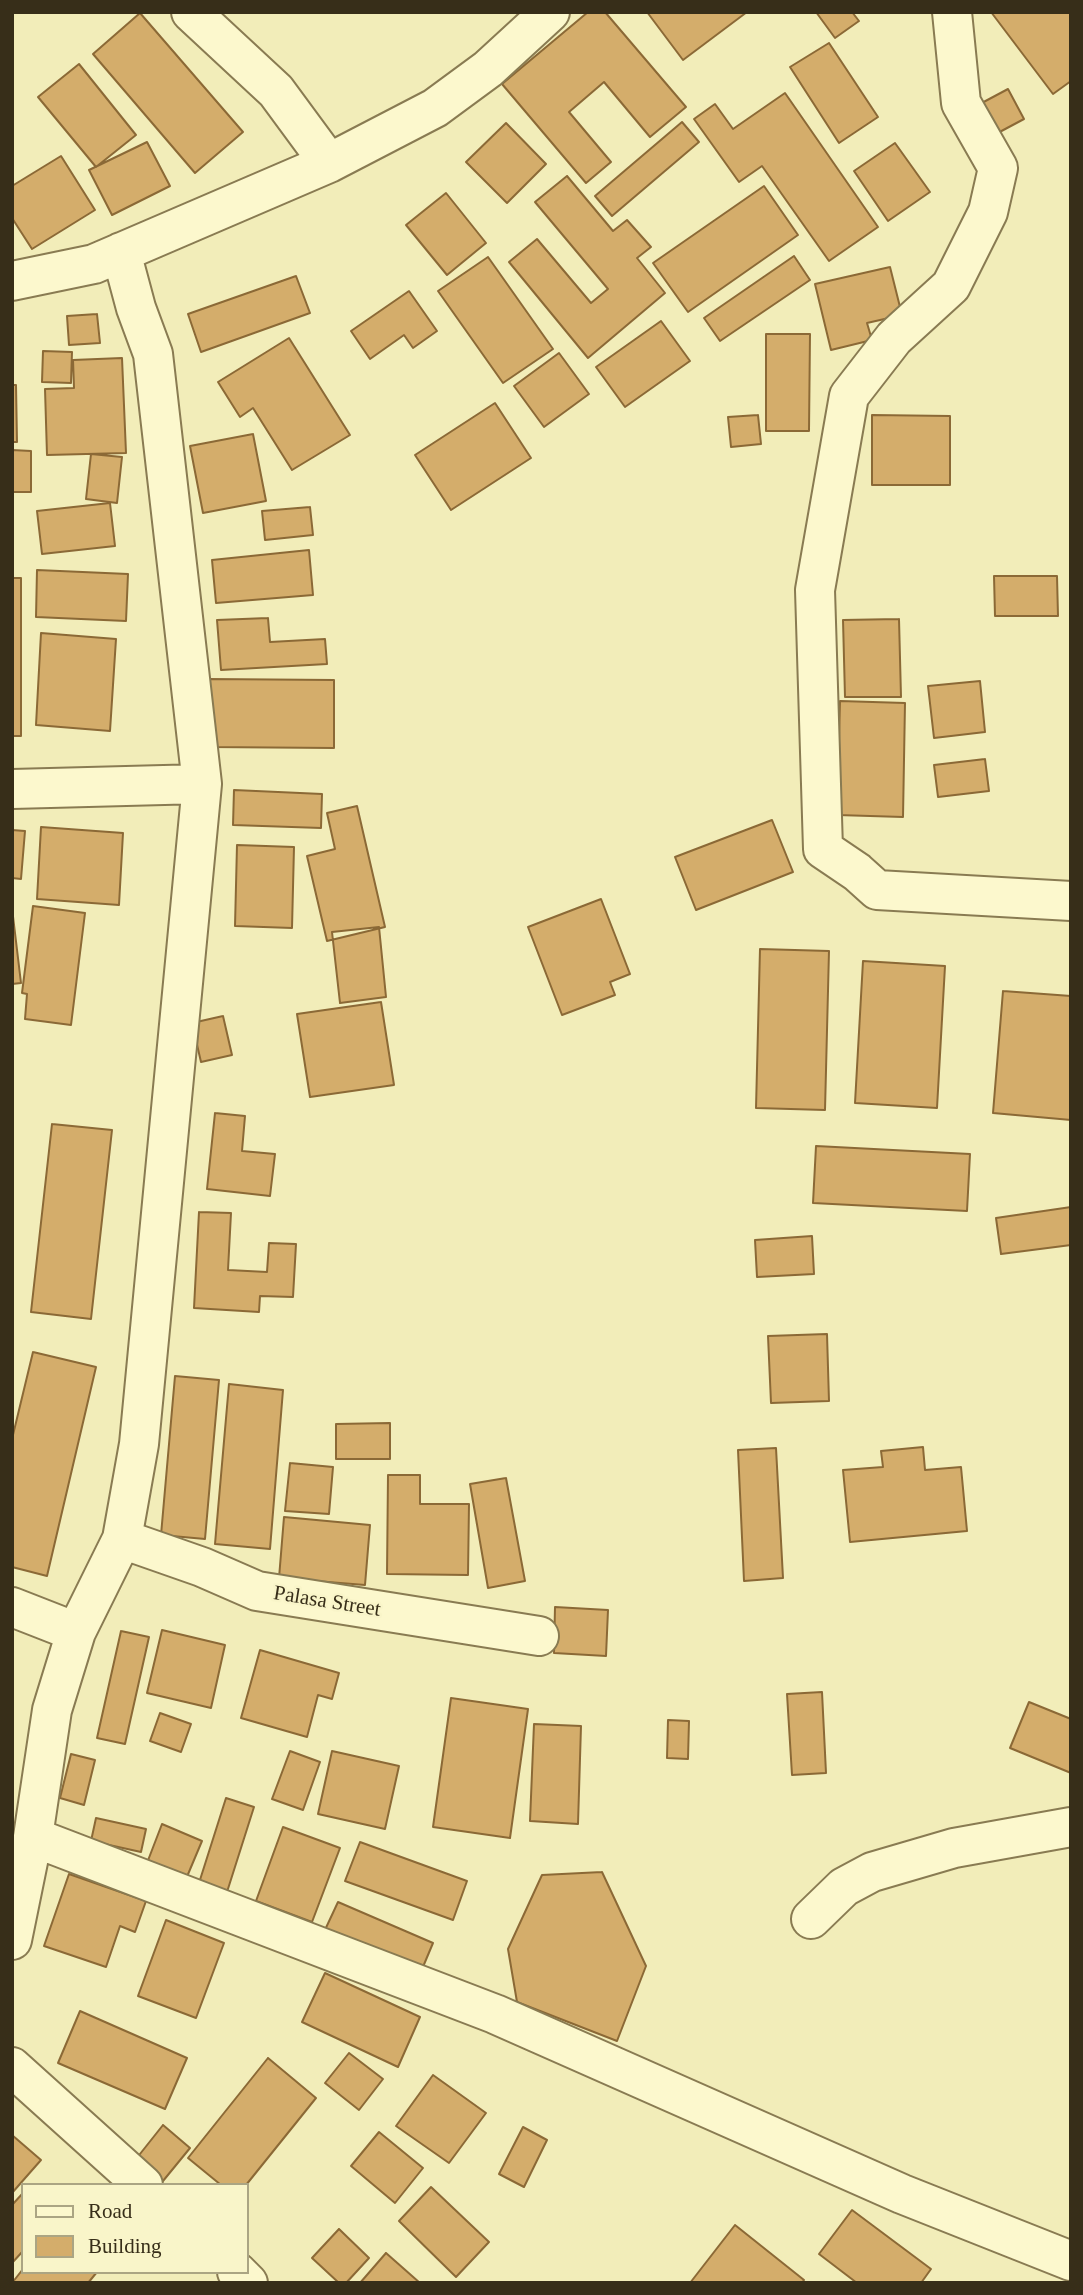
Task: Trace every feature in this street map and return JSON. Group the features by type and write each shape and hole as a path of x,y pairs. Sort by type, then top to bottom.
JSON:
{"street":[{"path":"191,12 276,91 328,163"},
{"path":"12,281 94,264 328,163 435,108 488,69 550,12"},
{"path":"952,12 961,103 998,168 988,212 951,286 894,338 849,396 815,590 823,849 858,872 877,890 1071,901"},
{"path":"12,1940 33,1837 52,1710 76,1632 122,1539 139,1444 202,785 153,354 136,308 121,252"},
{"path":"12,789 202,785"},
{"name":"Palasa Street","path":"122,1539 202,1567 257,1591 540,1636"},
{"path":"12,1607 76,1632"},
{"path":"811,1919 844,1887 872,1872 954,1848 1071,1826"},
{"path":"33,1837 495,2014 902,2194 1071,2261"},
{"path":"12,2067 141,2183"}],"building":[{"path":"588,12 605,12 686,107 650,137 604,82 569,112 611,162 586,183 502,84"},
{"path":"647,12 747,12 683,60"},
{"path":"816,12 852,12 859,21 835,38"},
{"path":"991,12 1071,12 1071,81 1053,94"},
{"path":"140,13 243,132 195,173 93,54"},
{"path":"829,43 878,117 839,143 790,67"},
{"path":"79,64 136,135 96,167 38,97"},
{"path":"1008,89 1024,119 994,135 978,105"},
{"path":"785,93 878,227 829,261 762,166 739,182 694,119 715,104 733,129"},
{"path":"682,122 699,142 612,216 595,196"},
{"path":"506,123 546,164 507,203 466,162"},
{"path":"147,142 170,186 112,215 89,170"},
{"path":"895,143 930,192 888,221 854,171"},
{"path":"61,156 95,210 32,249 12,218 12,186"},
{"path":"567,176 613,231 627,220 651,247 637,258 665,293 588,358 509,262 537,239 591,303 608,289 535,202"},
{"path":"764,186 798,235 688,312 653,263"},
{"path":"446,193 486,243 447,275 406,225"},
{"path":"794,256 810,280 720,341 704,318"},
{"path":"488,257 553,349 503,383 438,291"},
{"path":"890,267 902,315 867,323 872,340 831,350 815,284"},
{"path":"296,276 310,313 201,352 188,314"},
{"path":"409,291 437,331 413,348 404,335 370,359 351,331"},
{"path":"97,314 100,343 69,345 67,316"},
{"path":"661,321 690,361 625,407 596,367"},
{"path":"766,334 810,334 809,431 766,431"},
{"path":"289,338 350,435 292,470 253,408 240,417 218,382"},
{"path":"43,351 72,352 71,383 42,382"},
{"path":"559,353 589,394 544,427 514,386"},
{"path":"122,358 126,453 47,455 45,389 74,388 73,360"},
{"path":"12,385 16,385 17,442 12,442"},
{"path":"495,403 531,458 451,510 415,455"},
{"path":"758,415 761,444 731,447 728,417"},
{"path":"872,415 950,416 950,485 872,485"},
{"path":"253,434 266,501 203,513 190,446"},
{"path":"12,450 31,451 31,492 12,492"},
{"path":"91,454 122,457 117,503 86,499"},
{"path":"110,503 115,546 42,554 37,511"},
{"path":"310,507 313,535 265,540 262,511"},
{"path":"309,550 313,595 216,603 212,560"},
{"path":"37,570 128,574 126,621 36,617"},
{"path":"994,576 1057,576 1058,616 995,616"},
{"path":"12,578 21,578 21,736 12,736"},
{"path":"268,618 270,642 325,639 327,664 221,670 217,620"},
{"path":"899,619 901,697 845,697 843,620"},
{"path":"41,633 116,639 110,731 36,725"},
{"path":"208,679 334,680 334,748 208,747"},
{"path":"980,681 985,732 934,738 928,686"},
{"path":"840,701 905,703 903,817 837,815"},
{"path":"985,759 989,791 938,797 934,765"},
{"path":"234,790 322,794 321,828 233,825"},
{"path":"357,806 385,927 327,941 307,856 335,849 327,813"},
{"path":"772,820 793,872 696,910 675,857"},
{"path":"41,827 123,833 119,905 37,899"},
{"path":"12,830 25,831 21,879 12,878"},
{"path":"237,845 294,847 292,928 235,926"},
{"path":"601,899 630,974 610,982 615,995 562,1015 528,927"},
{"path":"33,906 85,913 71,1025 25,1019 27,994 22,993"},
{"path":"12,908 21,983 12,984"},
{"path":"379,927 386,997 340,1003 332,932"},
{"path":"760,949 829,951 825,1110 756,1108"},
{"path":"863,961 945,966 937,1108 855,1103"},
{"path":"1003,991 1071,996 1071,1120 993,1113"},
{"path":"381,1002 394,1085 310,1097 297,1014"},
{"path":"223,1016 232,1055 201,1062 192,1023"},
{"path":"215,1113 245,1116 242,1151 275,1154 270,1196 207,1189"},
{"path":"52,1124 112,1130 91,1319 31,1312"},
{"path":"816,1146 970,1154 967,1211 813,1203"},
{"path":"1071,1207 1071,1245 1001,1254 996,1218"},
{"path":"199,1212 231,1213 228,1270 267,1272 269,1243 296,1244 293,1297 260,1296 259,1312 194,1308"},
{"path":"812,1236 814,1274 757,1277 755,1240"},
{"path":"827,1334 829,1401 771,1403 768,1336"},
{"path":"33,1352 96,1367 47,1576 12,1567 12,1439"},
{"path":"175,1376 219,1380 205,1539 161,1535"},
{"path":"229,1384 283,1390 270,1549 215,1544"},
{"path":"390,1423 390,1459 336,1459 336,1424"},
{"path":"923,1447 925,1470 961,1467 967,1531 850,1542 843,1470 883,1467 881,1451"},
{"path":"776,1448 783,1578 744,1581 738,1450"},
{"path":"290,1463 333,1467 329,1514 285,1511"},
{"path":"388,1475 420,1475 420,1504 469,1504 468,1575 387,1574"},
{"path":"506,1478 525,1581 488,1588 470,1484"},
{"path":"284,1517 370,1525 365,1585 279,1578"},
{"path":"555,1607 608,1610 606,1656 554,1653"},
{"path":"162,1630 225,1645 211,1708 147,1693"},
{"path":"121,1631 149,1637 125,1744 97,1738"},
{"path":"260,1650 339,1673 332,1699 318,1695 307,1737 241,1718"},
{"path":"822,1692 826,1773 792,1775 787,1694"},
{"path":"451,1698 528,1709 510,1838 433,1827"},
{"path":"1029,1702 1071,1719 1071,1773 1010,1748"},
{"path":"160,1713 191,1724 181,1752 150,1741"},
{"path":"668,1720 689,1721 688,1759 667,1758"},
{"path":"534,1724 581,1726 578,1824 530,1821"},
{"path":"290,1751 320,1762 303,1810 272,1799"},
{"path":"332,1751 399,1766 385,1829 318,1814"},
{"path":"71,1754 95,1760 84,1805 60,1798"},
{"path":"226,1798 254,1807 227,1892 199,1883"},
{"path":"96,1818 146,1829 141,1852 91,1841"},
{"path":"162,1824 202,1841 186,1879 147,1863"},
{"path":"283,1827 340,1848 312,1922 256,1901"},
{"path":"360,1842 467,1881 453,1920 345,1881"},
{"path":"602,1872 646,1966 617,2041 517,2002 508,1949 542,1875"},
{"path":"69,1874 146,1901 135,1932 120,1926 106,1967 44,1946"},
{"path":"338,1902 433,1943 420,1974 324,1932"},
{"path":"166,1920 224,1943 196,2018 138,1996"},
{"path":"325,1973 420,2017 398,2067 302,2022"},
{"path":"80,2011 187,2058 165,2109 58,2063"},
{"path":"349,2053 383,2079 359,2110 325,2083"},
{"path":"268,2058 316,2098 248,2183 219,2183 188,2158"},
{"path":"433,2075 486,2113 449,2163 396,2126"},
{"path":"163,2125 190,2148 163,2181 136,2159"},
{"path":"523,2127 547,2140 524,2187 499,2174"},
{"path":"379,2132 423,2168 395,2203 351,2166"},
{"path":"12,2135 41,2160 12,2193"},
{"path":"431,2187 489,2242 456,2277 399,2221"},
{"path":"21,2195 21,2253 12,2263 12,2205"},
{"path":"852,2210 931,2269 921,2283 857,2283 819,2254"},
{"path":"735,2225 804,2280 802,2283 690,2283"},
{"path":"339,2229 369,2258 346,2283 339,2283 312,2258"},
{"path":"386,2253 420,2283 360,2283"},
{"path":"21,2272 21,2274 95,2274 88,2283 12,2283"}]}
